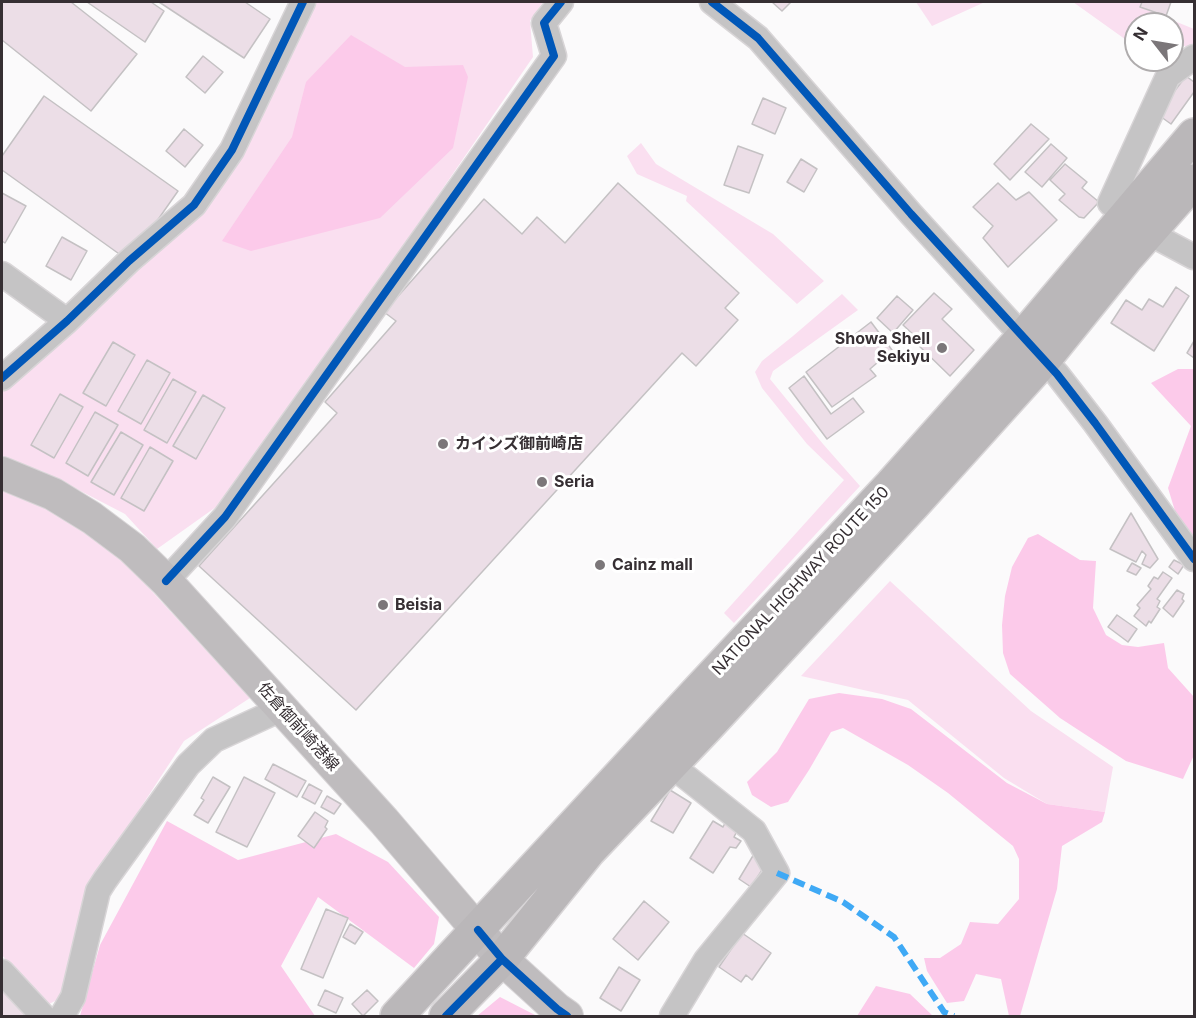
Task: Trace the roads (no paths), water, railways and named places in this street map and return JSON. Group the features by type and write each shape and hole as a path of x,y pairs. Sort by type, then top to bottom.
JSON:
{"highway":[{"name":"NATIONAL HIGHWAY ROUTE 150","path":"446,1017 502,959 589,851 915,503 1034,349 1137,225 1194,135"},
{"name":"NATIONAL HIGHWAY ROUTE 150","path":"1137,225 1194,181"},
{"name":"NATIONAL HIGHWAY ROUTE 150","path":"397,1017 891,485 1034,349"}],"main road":[{"name":"佐倉御前崎港線","path":"2,473 53,494 92,518 132,549 166,581 384,820 502,959 567,1017"}],"street":[{"path":"2,378 67,321 129,261 194,205 232,150 303,2"},
{"path":"166,581 225,517 554,56 544,23 561,2"},
{"path":"712,2 758,38 905,208 1057,374 1194,559"},
{"path":"1194,57 1168,76 1110,203 1137,225 1194,257"},
{"path":"2,274 67,321"},
{"path":"62,1017 73,997 98,891 105,880 188,765 214,740 281,709"},
{"path":"671,765 754,831 777,873 706,960 672,1017"},
{"path":"2,972 43,1017"}],"place":[{"name":"Showa Shell Sekiyu","path":"942,348"},
{"name":"カインズ御前崎店","path":"443,444"},
{"name":"Seria","path":"542,482"},
{"name":"Cainz mall","path":"600,565"},
{"name":"Beisia","path":"383,605"}]}
